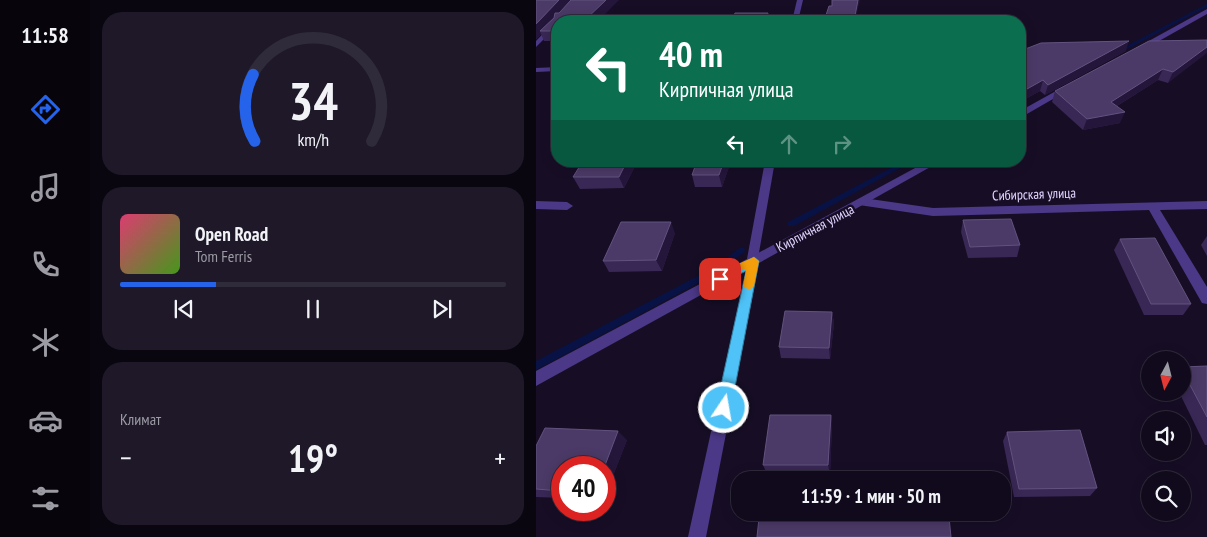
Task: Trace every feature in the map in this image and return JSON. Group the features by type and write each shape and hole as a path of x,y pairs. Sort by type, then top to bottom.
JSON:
{"street":[{"path":"796,15 800,0"},
{"path":"1131,53 1205,15"},
{"path":"536,44 551,29"},
{"path":"536,70 551,69"},
{"path":"1026,112 1080,82"},
{"path":"697,537 754,261 769,167"},
{"name":"Кирпичная улица","path":"536,379 925,167"},
{"name":"Сибирская улица","path":"863,202 933,212 1207,205"},
{"path":"536,205 567,206"},
{"path":"1152,206 1207,299"}],"building":[{"path":"536,0 559,0 536,24"},
{"path":"571,0 606,0 590,15 555,15 555,13 559,13"},
{"path":"832,0 858,0 855,15 826,15 829,6 832,6"},
{"path":"735,13 768,13 768,15 734,15"},
{"path":"551,21 551,31 540,31"},
{"path":"1207,40 1207,47 1173,72 1163,69 1111,102 1125,112 1087,119 1055,91 1149,41"},
{"path":"1129,41 1048,85 1043,80 1026,90 1026,49 1041,43"},
{"path":"579,167 624,167 619,177 573,177"},
{"path":"695,167 722,167 719,175 692,175"},
{"path":"1011,219 1020,245 970,247 963,220"},
{"path":"621,222 671,222 656,260 603,261"},
{"path":"1155,238 1191,304 1151,304 1120,239"},
{"path":"785,311 832,312 829,348 779,347"},
{"path":"1207,366 1207,417 1191,387 1191,367"},
{"path":"770,415 831,415 828,465 763,465"},
{"path":"545,428 618,431 609,456 551,456 551,490 536,489 536,446"},
{"path":"1080,430 1097,488 1019,489 1007,432"},
{"path":"759,521 949,521 951,537 757,537"}],"waterway":[{"path":"1118,52 1207,5"},
{"path":"791,224 899,167"},
{"path":"536,366 716,270 741,250"}],"slow traffic":[{"path":"742,267 754,261 749,286"}],"route":[{"path":"720,279 754,261 724,408"}]}
